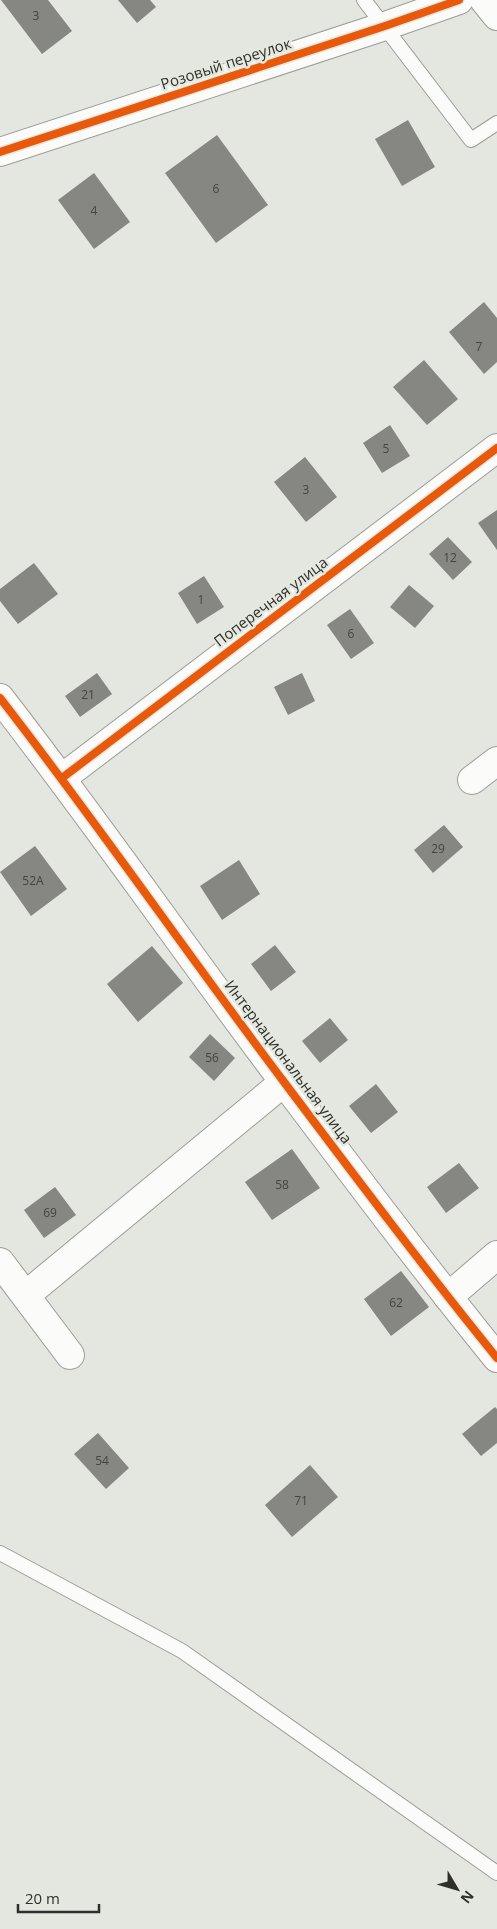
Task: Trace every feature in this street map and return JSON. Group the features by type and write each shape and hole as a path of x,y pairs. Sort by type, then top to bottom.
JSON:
{"street":[{"name":"Розовый переулок","path":"0,152 459,0"},
{"path":"484,0 497,16"},
{"name":"Поперечная улица","path":"62,778 497,448"},
{"name":"Интернациональная улица","path":"0,698 62,778 284,1082 448,1297 497,1358"},
{"path":"472,780 497,761"},
{"path":"26,1295 284,1082"},
{"path":"448,1297 497,1255"},
{"path":"0,1262 70,1355"}],"lane":[{"path":"364,0 471,140 497,123"},
{"path":"0,1553 182,1651 497,1873"}],"building":[{"path":"1,0 48,0 72,31 42,54"},
{"path":"118,0 150,0 156,7 137,23"},
{"path":"408,120 435,167 402,186 375,139"},
{"path":"217,135 268,205 216,243 165,173"},
{"path":"94,173 130,222 94,249 58,200"},
{"path":"484,302 497,318 497,362 484,374 449,332"},
{"path":"424,360 458,399 427,425 393,387"},
{"path":"390,425 410,456 382,473 363,443"},
{"path":"305,457 337,497 306,522 274,482"},
{"path":"497,510 497,550 478,523"},
{"path":"448,537 472,562 453,580 429,554"},
{"path":"34,563 58,594 18,624 0,601 0,589"},
{"path":"204,576 224,607 197,624 178,593"},
{"path":"409,585 434,606 415,628 390,607"},
{"path":"350,609 374,643 351,659 327,625"},
{"path":"97,673 112,694 80,717 65,696"},
{"path":"302,673 315,701 288,715 274,687"},
{"path":"444,825 463,847 433,873 414,850"},
{"path":"35,846 67,889 31,916 0,872"},
{"path":"239,860 260,894 222,920 200,886"},
{"path":"275,945 296,972 271,991 251,964"},
{"path":"152,946 183,983 138,1022 107,984"},
{"path":"330,1018 348,1040 320,1063 302,1041"},
{"path":"210,1034 235,1058 214,1081 189,1057"},
{"path":"376,1084 398,1112 371,1133 349,1106"},
{"path":"292,1149 320,1188 272,1220 245,1182"},
{"path":"459,1163 479,1188 446,1213 427,1187"},
{"path":"55,1187 76,1215 44,1238 24,1210"},
{"path":"401,1271 429,1307 391,1336 364,1299"},
{"path":"495,1407 497,1409 497,1443 481,1456 462,1434"},
{"path":"98,1433 129,1468 106,1489 74,1454"},
{"path":"310,1465 338,1497 292,1537 265,1505"}],"cycle path":[{"path":"0,152 459,0"},
{"path":"62,778 497,448"},
{"path":"0,698 310,1117 497,1358"}]}
